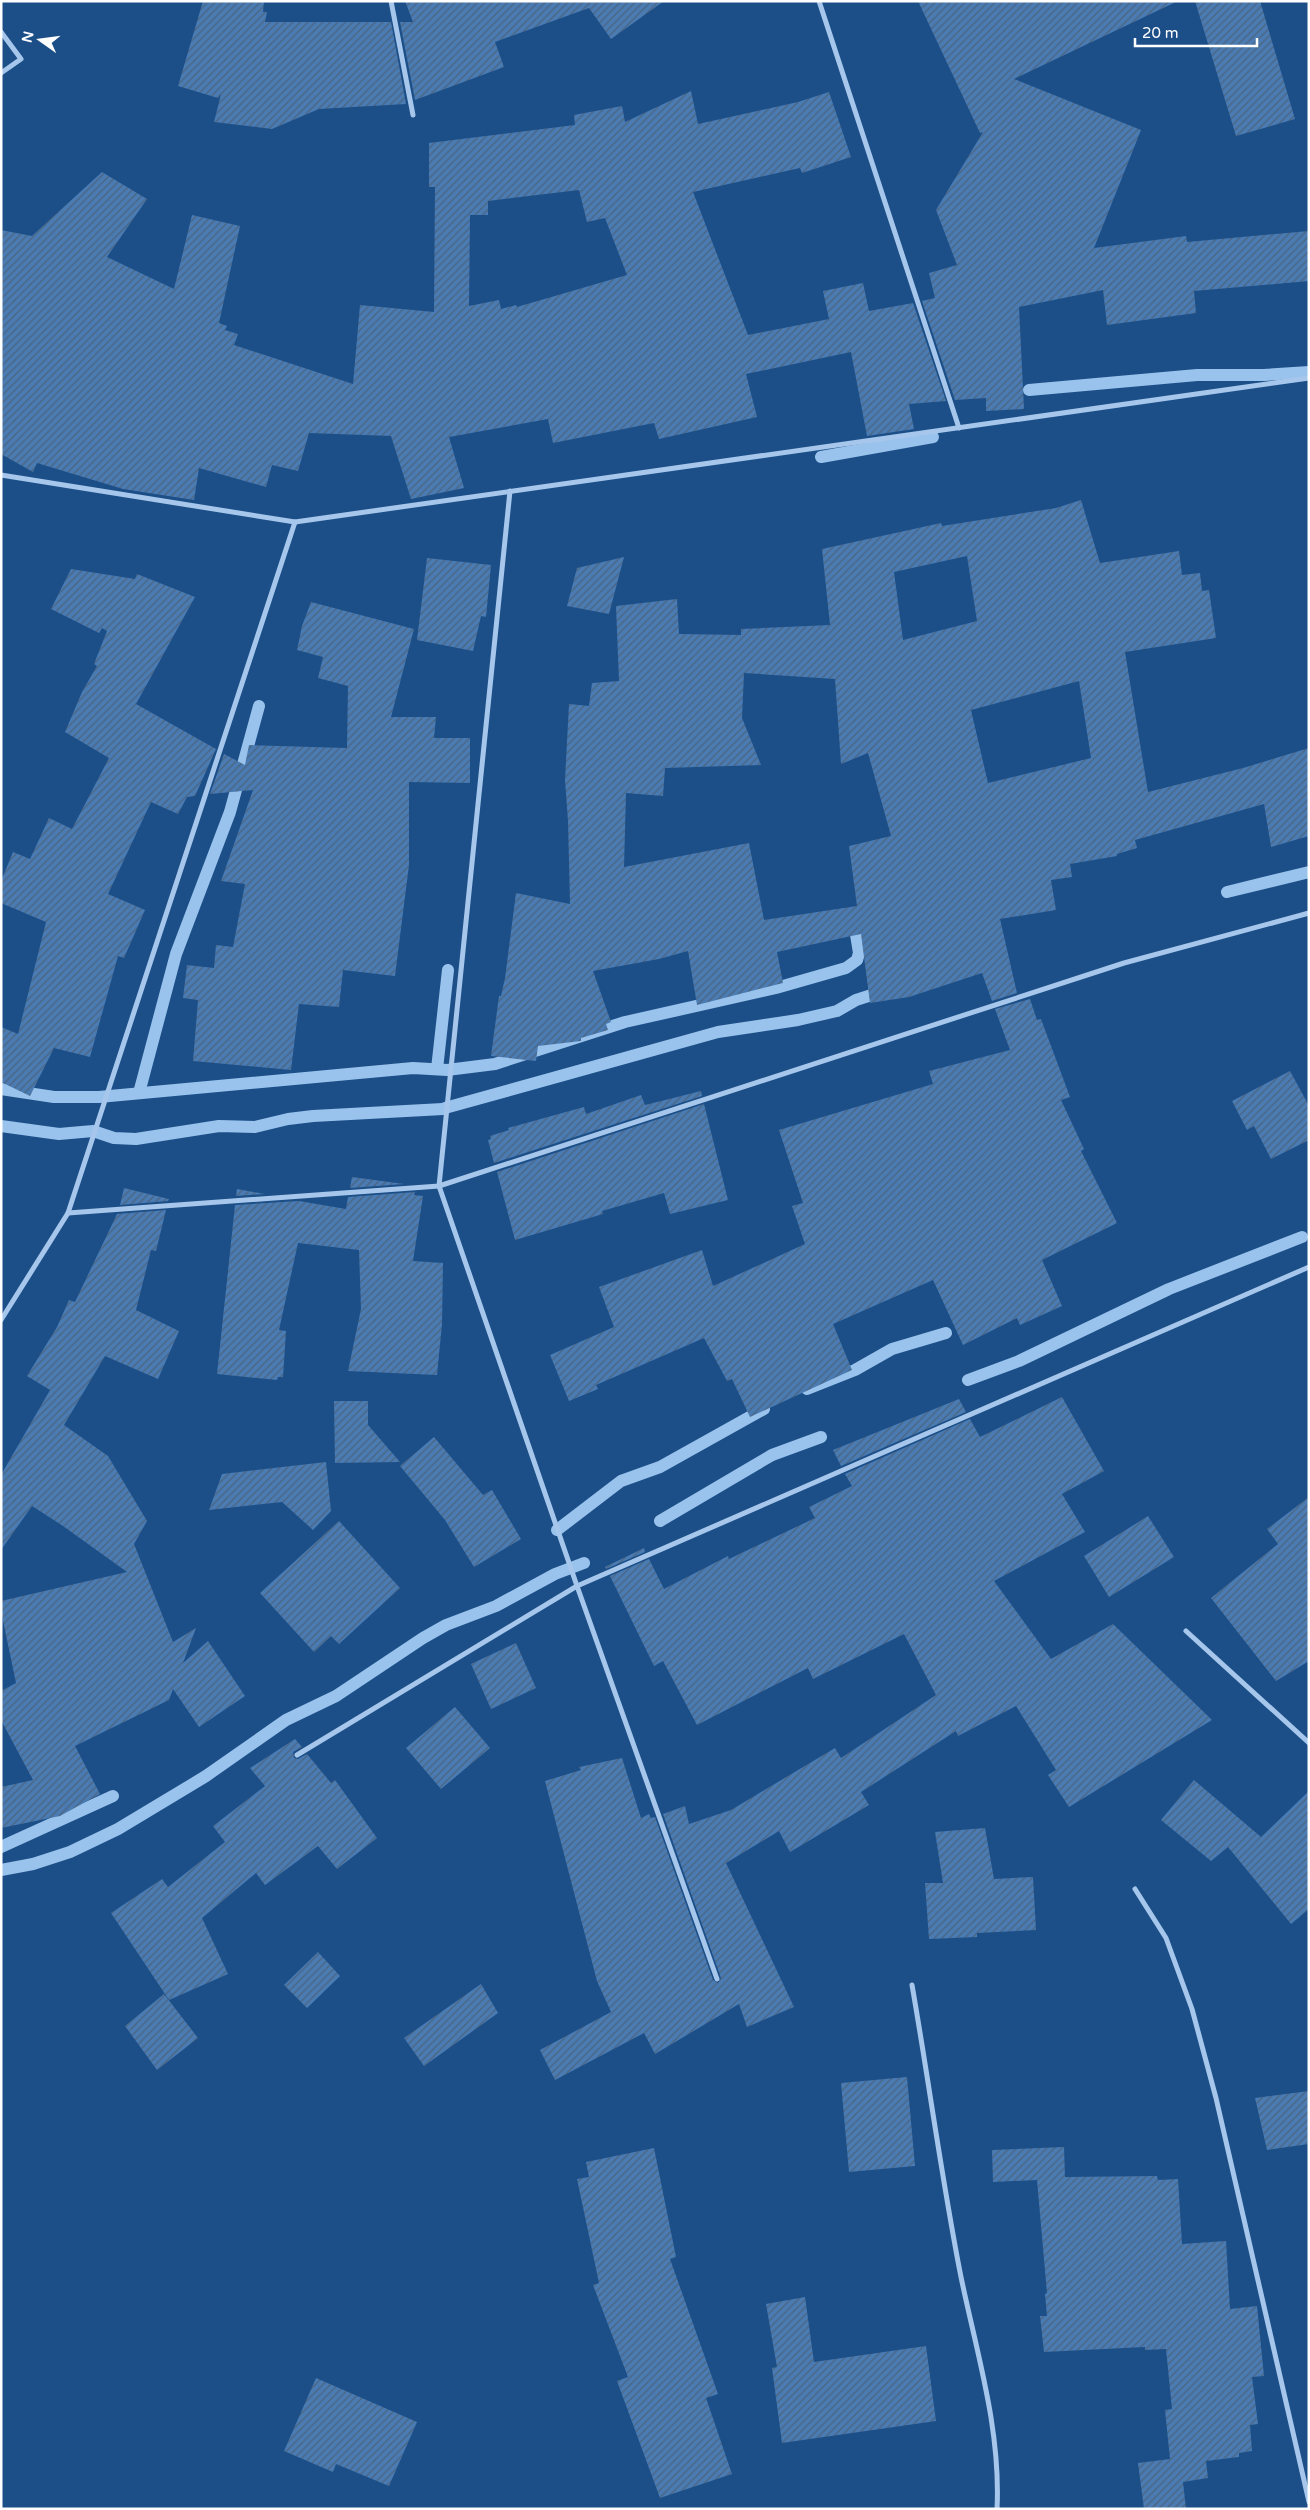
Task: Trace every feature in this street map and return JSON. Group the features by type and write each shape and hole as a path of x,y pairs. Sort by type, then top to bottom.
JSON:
{"street":[{"path":"390,1 414,115"},
{"path":"819,1 959,428"},
{"path":"1,32 21,59 1,73"},
{"path":"1,475 295,522 1309,378"},
{"path":"510,491 439,1186 577,1586 717,1979"},
{"path":"1,1320 68,1213 295,522"},
{"path":"68,1213 439,1186 1124,963 1309,913"},
{"path":"297,1755 577,1586 1309,1267"},
{"path":"1186,1631 1309,1743"},
{"path":"1135,1889 1166,1938 1192,2009 1216,2098 1309,2502"},
{"path":"912,1985 961,2276 993,2421 999,2474 997,2509"}],"building":[{"path":"203,1 264,1 263,12 267,12 265,22 391,22 406,104 319,109 272,129 214,122 221,94 218,98 178,86"},
{"path":"405,1 664,1 611,39 589,8 495,42 504,67 415,100 400,22 413,22"},
{"path":"918,1 1178,1 1014,79 1141,130 1094,248 1186,236 1187,242 1309,231 1309,281 1194,291 1196,313 1107,325 1103,290 1019,307 1024,409 986,411 986,398 955,400 922,301 935,298 929,273 957,265 936,210 983,132 980,133"},
{"path":"1195,1 1260,1 1295,119 1236,136"},
{"path":"691,91 698,124 798,102 829,92 851,157 802,173 800,168 693,192 748,335 829,319 823,291 863,283 869,311 913,303 946,401 909,404 914,429 867,436 851,352 746,374 757,417 659,439 654,423 553,443 548,419 449,437 464,488 411,499 391,436 309,433 298,471 272,465 266,487 199,468 194,500 123,489 37,463 33,472 1,454 1,230 32,236 102,172 147,199 107,257 174,289 192,215 240,226 219,323 227,326 225,330 238,334 234,345 353,384 360,305 434,312 435,187 429,187 429,143 575,125 574,115 622,106 625,122","holes":["579,190 587,222 605,218 627,275 517,307 516,305 501,309 499,300 469,306 470,215 488,215 488,201"]},
{"path":"1081,500 1100,563 1179,551 1182,575 1200,573 1202,591 1209,590 1216,638 1125,652 1148,792 1243,768 1309,748 1309,836 1271,847 1264,804 1135,840 1137,848 1117,854 1117,856 1070,864 1072,877 1051,880 1056,910 1000,919 1017,993 992,1001 982,973 909,997 870,1003 861,934 777,952 783,983 697,1005 688,951 659,959 593,971 611,1022 606,1024 608,1030 581,1038 581,1041 538,1046 536,1061 491,1056 499,996 501,996 505,978 516,893 570,904 565,780 569,704 589,706 592,683 619,681 616,606 677,599 679,634 741,635 741,629 830,625 822,549 941,523 942,526 1056,508","holes":["967,556 977,621 903,640 894,572","744,673 835,679 841,764 868,753 891,836 849,846 857,906 764,920 749,843 624,867 626,793 663,796 665,768 761,765 742,718","1079,681 1091,758 988,783 971,710"]},
{"path":"624,557 609,614 567,606 577,568"},
{"path":"427,558 491,565 486,617 481,616 473,651 417,640"},
{"path":"71,569 135,579 137,574 195,597 136,704 216,749 195,796 187,797 178,814 151,802 108,894 145,910 124,958 118,956 90,1057 54,1048 30,1096 1,1082 1,1027 18,1034 46,922 1,903 1,881 13,852 30,859 49,818 72,829 109,758 65,732 82,692 97,666 94,664 107,631 102,628 99,633 51,609"},
{"path":"311,602 414,629 391,717 436,717 434,738 470,738 470,783 409,782 409,865 395,976 343,970 339,1007 299,1004 291,1070 193,1061 198,1000 183,998 187,965 214,968 216,945 233,947 245,884 221,881 253,790 210,794 224,754 245,765 249,745 347,748 348,686 318,678 323,657 297,650 302,626"},
{"path":"1030,999 1037,1020 1041,1019 1070,1097 1061,1100 1084,1149 1081,1151 1117,1223 1042,1260 1062,1306 1020,1325 1017,1318 963,1345 933,1280 833,1324 852,1370 750,1417 732,1379 727,1381 704,1338 596,1385 598,1389 569,1401 550,1355 614,1327 599,1287 702,1250 713,1286 805,1244 792,1206 803,1203 779,1130 933,1084 929,1071 1010,1050 995,1009"},
{"path":"1290,1071 1309,1106 1309,1140 1271,1159 1254,1126 1247,1130 1232,1101"},
{"path":"701,1091 702,1096 494,1163 488,1140 491,1139 490,1136 509,1130 508,1128 584,1107 586,1114 641,1095 645,1105"},
{"path":"704,1104 728,1200 670,1214 664,1193 602,1211 603,1214 515,1240 497,1172"},
{"path":"352,1177 404,1184 350,1188"},
{"path":"124,1188 169,1199 168,1201 120,1205"},
{"path":"237,1189 265,1194 236,1196"},
{"path":"415,1192 414,1195 423,1196 413,1261 443,1263 442,1324 437,1375 348,1371 361,1309 359,1250 298,1243 279,1330 286,1331 283,1377 278,1377 277,1380 217,1374 235,1205 299,1201 346,1209 348,1197"},
{"path":"166,1210 156,1251 151,1250 136,1310 179,1331 158,1379 105,1356 64,1425 108,1456 147,1521 134,1544 173,1642 196,1628 183,1663 208,1641 245,1696 199,1727 173,1689 169,1700 75,1746 100,1794 60,1816 1,1828 1,1787 33,1780 1,1720 1,1691 16,1683 1,1611 1,1601 127,1572 32,1506 1,1550 1,1475 50,1390 27,1376 57,1327 69,1300 75,1302 117,1214"},
{"path":"1062,1397 1104,1471 1062,1494 1085,1532 994,1581 1051,1659 1113,1624 1212,1720 1069,1807 1048,1775 1056,1770 1016,1706 958,1736 956,1731 861,1792 869,1805 790,1852 779,1831 726,1863 794,2007 747,2027 739,2004 655,2054 644,2033 555,2080 540,2050 611,2012 597,1981 545,1781 581,1770 579,1767 622,1758 641,1818 649,1814 651,1818 655,1817 713,1980 718,1983 721,1978 663,1814 685,1806 689,1824 731,1810 835,1748 841,1758 936,1695 904,1634 813,1679 808,1668 697,1725 663,1661 654,1666 610,1576 649,1559 664,1589 728,1556 729,1559 815,1518 809,1507 852,1486 845,1474 970,1419 980,1437"},
{"path":"959,1399 966,1412 841,1466 833,1450"},
{"path":"334,1401 368,1401 368,1425 400,1462 335,1463"},
{"path":"434,1437 483,1495 492,1490 521,1539 474,1567 445,1520 400,1466"},
{"path":"326,1462 331,1511 313,1530 282,1502 209,1510 222,1474"},
{"path":"1309,1497 1309,1661 1276,1681 1211,1598 1278,1544 1267,1529"},
{"path":"1148,1516 1174,1557 1109,1597 1084,1556"},
{"path":"339,1521 400,1588 339,1644 331,1636 314,1652 260,1593"},
{"path":"644,1548 645,1552 606,1569 605,1567"},
{"path":"516,1643 536,1688 491,1709 471,1664"},
{"path":"455,1707 490,1748 441,1789 406,1748"},
{"path":"295,1739 302,1747 293,1752 294,1758 298,1759 307,1754 331,1783 335,1780 377,1838 337,1869 318,1846 265,1885 256,1873 202,1918 228,1974 169,2000 111,1913 162,1879 168,1887 225,1842 213,1826 265,1786 250,1768"},
{"path":"1194,1780 1261,1837 1309,1791 1309,1909 1291,1924 1228,1847 1211,1861 1161,1820"},
{"path":"985,1828 994,1879 1033,1877 1036,1930 977,1933 977,1937 929,1939 925,1883 943,1883 935,1832"},
{"path":"318,1952 340,1976 307,2008 284,1985"},
{"path":"481,1984 498,2013 424,2066 404,2038"},
{"path":"164,1994 198,2038 157,2070 125,2026"},
{"path":"907,2077 915,2166 849,2172 841,2083"},
{"path":"1309,2091 1309,2144 1267,2150 1255,2098"},
{"path":"1064,2147 1065,2177 1157,2176 1158,2180 1178,2179 1182,2244 1226,2241 1230,2309 1257,2306 1264,2376 1252,2377 1258,2424 1250,2425 1252,2451 1239,2453 1239,2457 1206,2461 1208,2478 1183,2482 1186,2509 1144,2509 1138,2463 1170,2459 1165,2410 1172,2409 1166,2349 1145,2350 1145,2347 1044,2352 1040,2316 1047,2316 1045,2294 1047,2293 1037,2180 993,2182 992,2150"},
{"path":"654,2148 676,2257 670,2259 718,2394 706,2398 732,2474 660,2498 617,2381 628,2377 593,2285 599,2283 577,2179 589,2177 586,2162"},
{"path":"805,2297 814,2362 926,2346 936,2421 782,2443 772,2368 777,2367 766,2304"},
{"path":"316,2378 417,2422 389,2486 336,2464 333,2472 284,2451"}],"waterway":[{"path":"1029,390 1197,375 1264,375 1309,372"},
{"path":"821,457 933,437"},
{"path":"139,1093 176,954 230,812 259,706"},
{"path":"1227,892 1309,872"},
{"path":"1,1089 54,1097 99,1097 413,1068 447,1070 495,1064 625,1022 776,988 846,968 857,960 859,953 854,922"},
{"path":"437,1069 448,970"},
{"path":"445,1108 718,1032 798,1020 837,1011 856,1000 884,991"},
{"path":"1,1126 59,1134 93,1131 114,1138 136,1139 219,1126 255,1127 288,1119 313,1116 443,1109"},
{"path":"968,1380 1019,1361 1169,1289 1302,1237"},
{"path":"807,1389 855,1370 892,1349 946,1333"},
{"path":"557,1530 621,1481 660,1467 764,1409"},
{"path":"660,1521 772,1455 821,1437"},
{"path":"1,1870 33,1864 70,1852 118,1829 206,1776 286,1720 336,1696 423,1638 446,1625 496,1606 555,1574 584,1563"},
{"path":"1,1847 113,1796"}]}
